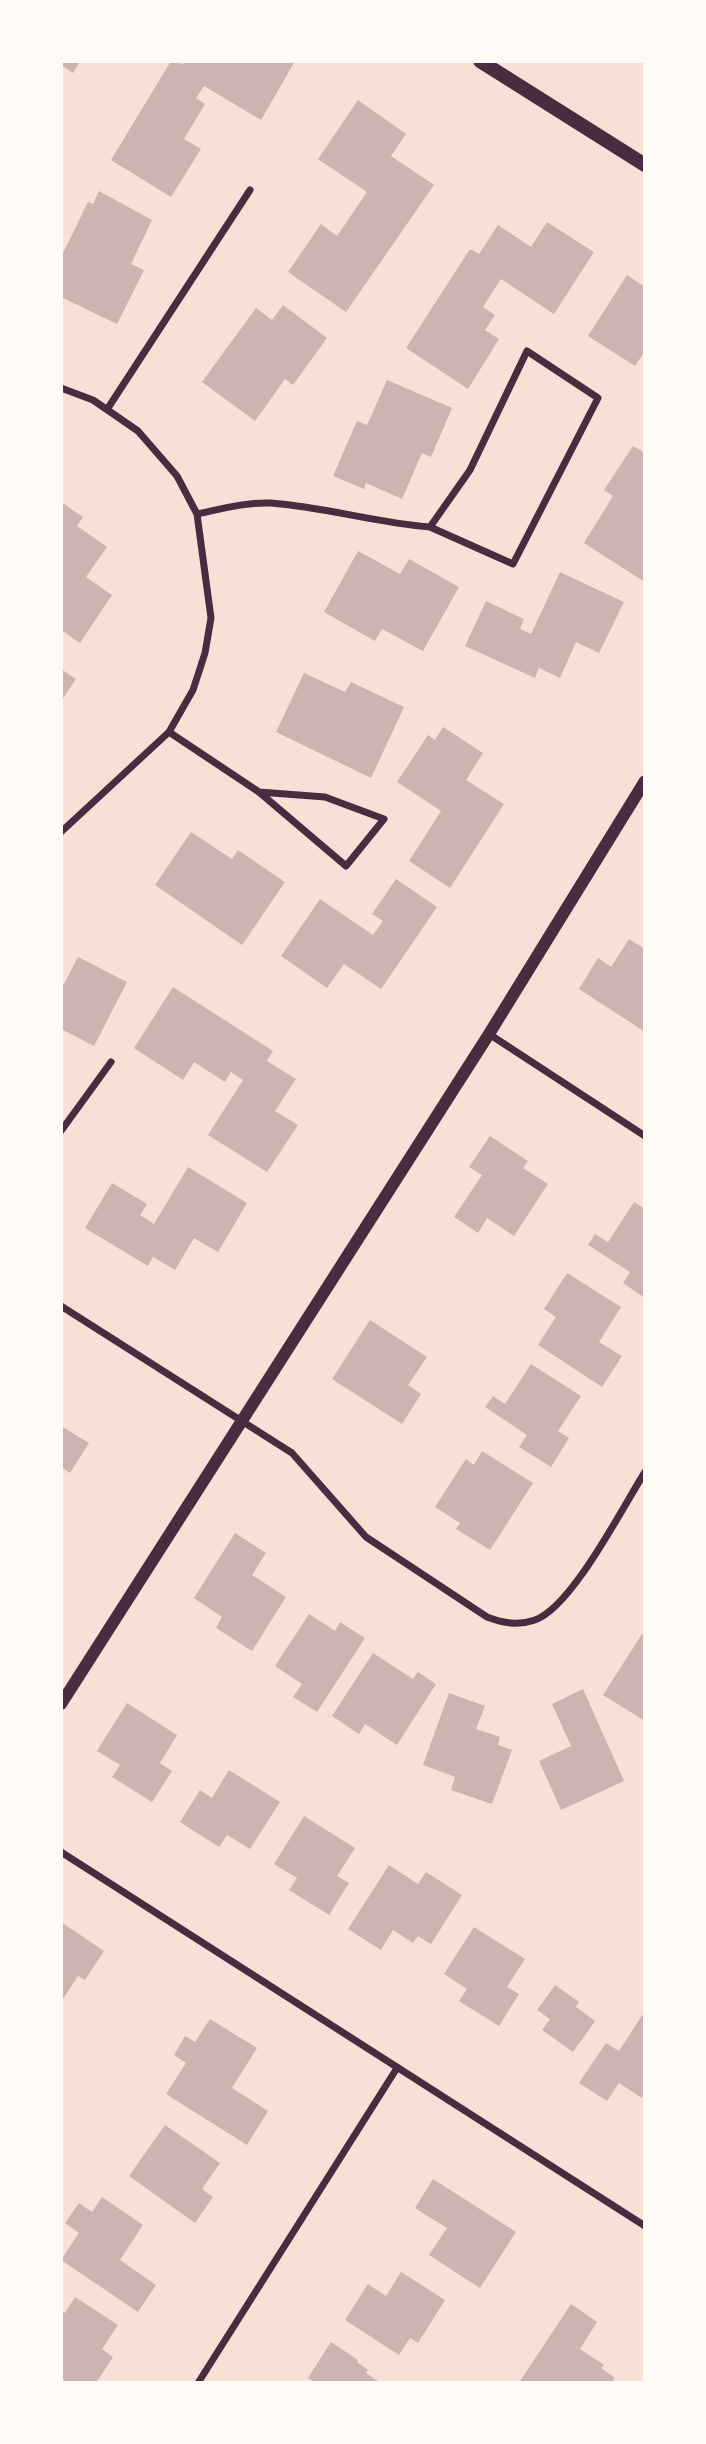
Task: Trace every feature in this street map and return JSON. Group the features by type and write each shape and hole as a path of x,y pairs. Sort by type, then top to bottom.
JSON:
{"main road":[{"path":"480,61 645,165"}],"street":[{"path":"108,408 250,190"},
{"path":"197,514 234,506 270,503 388,524 430,527 513,564 598,398 527,351 470,470 430,527"},
{"path":"61,388 108,408 138,430 177,476 197,514 211,618 205,653 192,690 169,732 141,761 61,832"},
{"path":"169,732 259,792 346,866 384,819 325,797 259,792"},
{"path":"61,1704 489,1034 645,781"},
{"path":"489,1034 645,1136"},
{"path":"61,1130 111,1062"},
{"path":"61,1306 292,1453 366,1537 487,1617 506,1623 537,1619 564,1601 645,1472"},
{"path":"61,1852 645,2226"},
{"path":"198,2383 397,2068"}],"building":[{"path":"61,61 80,61 73,73 61,65"},
{"path":"171,61 183,64 185,61 295,61 261,120 204,86 196,98 205,104 184,139 201,149 171,197 111,160"},
{"path":"358,100 406,134 391,156 434,185 346,312 288,272 321,224 337,236 367,192 318,159"},
{"path":"99,191 152,220 131,264 144,270 117,324 61,297 61,257 88,202 93,204"},
{"path":"547,222 594,252 554,314 501,279 483,307 495,315 485,330 499,339 468,389 406,348 470,249 479,254 498,225 531,247"},
{"path":"627,275 645,287 645,351 635,366 588,336"},
{"path":"283,305 327,338 293,385 285,379 255,421 202,382 256,308 272,320"},
{"path":"387,380 452,408 431,457 422,453 402,499 366,483 364,489 333,476 357,421 367,425"},
{"path":"633,446 645,453 645,582 584,543 613,496 604,490"},
{"path":"61,502 83,517 77,526 107,547 86,577 112,595 80,643 61,630"},
{"path":"358,551 400,574 409,559 459,587 423,651 382,629 375,641 324,612"},
{"path":"560,572 624,602 599,653 576,642 560,678 539,668 535,678 465,646 486,601 524,619 520,629 531,634"},
{"path":"61,669 76,679 61,701"},
{"path":"304,673 345,692 351,682 404,707 371,778 276,732"},
{"path":"443,727 483,753 466,780 504,804 450,888 409,861 441,811 397,782 428,735 435,740"},
{"path":"191,832 232,859 238,850 285,882 242,945 155,885"},
{"path":"396,879 437,907 381,989 344,964 327,988 281,956 320,899 373,935 383,921 372,914"},
{"path":"629,939 645,949 645,1032 579,989 598,958 611,967"},
{"path":"78,957 127,982 94,1046 61,1029 61,982 64,984"},
{"path":"173,987 273,1051 267,1061 296,1079 275,1111 298,1125 267,1172 208,1135 243,1080 231,1072 225,1082 194,1062 183,1080 134,1048"},
{"path":"490,1136 528,1161 523,1168 548,1184 514,1236 487,1218 478,1233 454,1217 482,1175 469,1167"},
{"path":"188,1167 247,1203 218,1252 194,1238 175,1270 153,1257 148,1266 85,1228 112,1183 147,1204 140,1215 154,1224"},
{"path":"634,1202 645,1209 645,1298 623,1283 630,1272 588,1245 595,1234 608,1242"},
{"path":"567,1273 621,1307 599,1342 622,1356 602,1387 538,1345 556,1317 544,1309"},
{"path":"370,1320 427,1357 408,1385 421,1394 402,1424 332,1379"},
{"path":"531,1364 581,1396 558,1431 569,1438 551,1467 519,1447 527,1435 485,1407 493,1396 505,1404"},
{"path":"61,1426 89,1443 70,1473 61,1467"},
{"path":"482,1451 533,1483 490,1550 456,1529 460,1523 435,1507 466,1459 474,1465"},
{"path":"235,1533 266,1553 252,1575 286,1597 252,1651 216,1628 222,1617 194,1598"},
{"path":"309,1614 335,1631 340,1622 365,1638 317,1712 293,1697 302,1684 275,1666"},
{"path":"642,1634 645,1636 645,1721 603,1695"},
{"path":"373,1653 413,1679 418,1672 436,1684 397,1745 365,1724 359,1734 332,1716"},
{"path":"583,1689 624,1781 561,1810 539,1761 571,1746 552,1704"},
{"path":"449,1693 485,1706 476,1729 500,1737 498,1745 512,1750 492,1804 451,1790 455,1777 423,1765"},
{"path":"127,1703 177,1735 160,1763 172,1771 152,1802 112,1777 120,1765 97,1751"},
{"path":"229,1770 280,1802 250,1849 227,1835 219,1847 180,1822 200,1790 212,1798"},
{"path":"304,1816 355,1848 337,1876 349,1883 329,1915 289,1890 297,1878 274,1864"},
{"path":"389,1865 418,1884 426,1872 462,1895 431,1944 418,1936 413,1943 393,1930 381,1950 348,1929"},
{"path":"61,1922 104,1951 85,1980 78,1976 61,2002"},
{"path":"474,1927 525,1959 507,1987 519,1994 499,2026 459,2001 467,1989 444,1974"},
{"path":"555,1985 579,2002 576,2007 595,2021 573,2052 542,2030 550,2019 537,2010"},
{"path":"645,2011 645,2093 642,2098 619,2083 607,2101 579,2083 606,2043 619,2051"},
{"path":"210,2019 257,2048 232,2088 268,2111 247,2145 166,2094 186,2063 174,2055 185,2036 195,2042"},
{"path":"165,2125 220,2163 202,2189 213,2197 195,2223 129,2176"},
{"path":"433,2179 516,2232 480,2288 429,2255 447,2228 415,2208"},
{"path":"102,2197 143,2225 120,2260 156,2285 138,2312 61,2260 79,2233 65,2223 79,2203 92,2212"},
{"path":"401,2272 445,2300 418,2343 410,2338 399,2355 345,2320 368,2284 386,2296"},
{"path":"75,2297 118,2325 102,2349 113,2357 96,2383 68,2383 61,2378 61,2310 65,2313"},
{"path":"571,2304 597,2322 580,2349 604,2365 601,2368 615,2378 611,2383 522,2383 520,2381"},
{"path":"331,2342 358,2360 357,2362 368,2370 366,2373 381,2383 316,2383 308,2378"}]}
